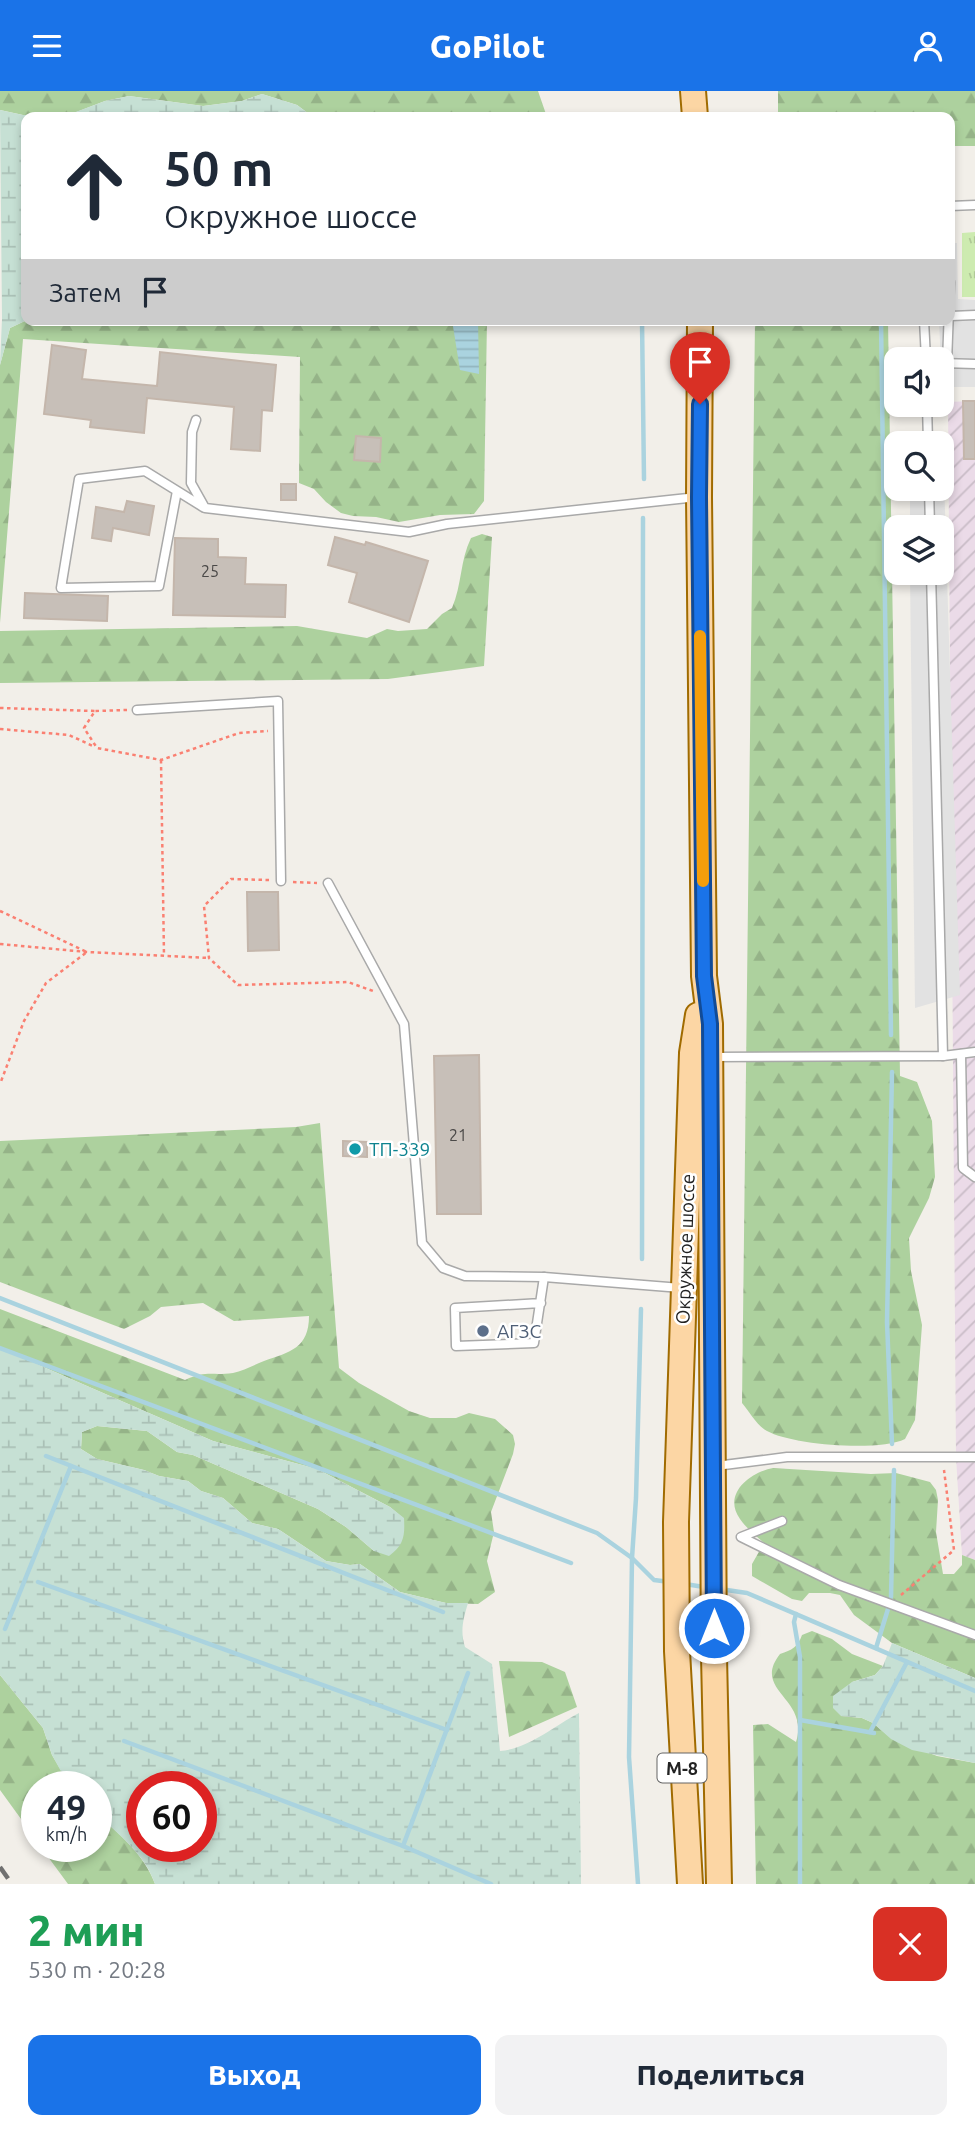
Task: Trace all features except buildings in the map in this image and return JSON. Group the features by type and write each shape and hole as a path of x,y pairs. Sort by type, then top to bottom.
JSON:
{"main road":[{"path":"694,91 695,112"},
{"name":"Окружное шоссе","path":"700,326 704,976 710,1024 714,1656 719,1884"},
{"name":"Окружное шоссе","path":"690,1884 677,1651 676,1522 692,1053 704,976"}],"lane":[{"path":"955,206 975,205"},
{"path":"955,316 975,315"},
{"path":"924,326 925,347"},
{"path":"946,347 950,326"},
{"path":"954,363 975,364"},
{"path":"196,420 192,432 191,483 205,508"},
{"path":"177,491 159,586 61,588 79,479 145,471 205,508 409,531 447,524 699,497"},
{"path":"931,585 943,1056"},
{"path":"137,710 278,701 281,881"},
{"path":"328,883 404,1024 422,1243 443,1268 465,1276 544,1277 683,1288"},
{"path":"710,1057 943,1056 975,1052"},
{"path":"961,1054 963,1168 975,1177"},
{"path":"541,1303 455,1308 456,1346 534,1343 541,1303 544,1277"},
{"path":"713,1466 787,1457 975,1457"},
{"path":"782,1521 741,1538 839,1585 975,1635"}],"path":[{"path":"0,708 137,710"},
{"path":"95,711 84,728 97,748"},
{"path":"0,729 68,735 97,748 161,760 239,733 279,730"},
{"path":"161,760 164,956"},
{"path":"209,958 204,906 231,879 328,883"},
{"path":"0,911 87,952"},
{"path":"0,944 87,952 209,958 238,985 348,982 389,997"},
{"path":"0,1084 24,1021 46,983 87,952"},
{"path":"890,1604 954,1551 945,1472 940,1457"}],"shaded area":[{"path":"955,243 958,299 975,300 975,387 954,387 954,347 940,347 939,326 955,326"},
{"path":"975,401 975,1560 962,1555 956,1457 949,585 954,585 954,515 949,515 949,501 954,501 954,431 948,431 948,417 954,417 954,402"},
{"path":"910,501 945,501 945,515 910,515"},
{"path":"910,585 947,585 960,995 915,1008"}],"green space":[{"path":"0,91 538,91 545,112 306,112 297,105 262,94 242,101 203,106 129,96 105,101 76,112 21,112 21,115 0,110"},
{"path":"778,91 975,91 975,146 955,146 955,112 778,112"},
{"path":"262,94 297,105 306,112 76,112 105,101 129,96 203,106 242,101"},
{"path":"0,110 21,115 21,323 10,328 0,365 2,319"},
{"path":"975,232 975,297 962,297 962,233"},
{"path":"21,323 21,326 487,326 484,501 474,514 440,515 399,522 341,513 314,489 299,483 300,357 23,339 0,623 0,365 10,328"},
{"path":"755,326 888,326 888,347 884,347 884,417 890,417 890,431 884,431 884,501 891,501 891,515 884,515 884,585 892,585 900,1076 917,1082 932,1121 935,1177 929,1198 909,1238 911,1271 922,1325 915,1420 905,1439 893,1443 857,1446 795,1440 779,1436 760,1426 742,1403"},
{"path":"482,534 492,537 484,666 388,679 0,683 0,631 297,626 367,638 387,629 427,629 452,608 467,546 471,538"},
{"path":"320,1123 339,1368 359,1383 409,1411 430,1418 456,1418 469,1413 495,1419 513,1435 513,1454 491,1512 494,1532 487,1561 495,1592 478,1604 446,1603 400,1592 360,1564 326,1561 278,1529 252,1523 223,1498 201,1491 188,1481 97,1459 81,1449 82,1432 97,1426 147,1431 177,1452 193,1455 318,1509 346,1527 374,1551 403,1518 390,1507 317,1469 213,1441 0,1348 0,1309 185,1380 204,1374 237,1372 296,1347 306,1335 309,1316 234,1321 203,1303 161,1307 150,1316 124,1329 0,1282 0,1141 296,1127"},
{"path":"0,1348 213,1441 317,1469 390,1507 404,1518 402,1540 389,1556 374,1551 346,1527 318,1509 193,1455 177,1452 147,1431 97,1426 82,1432 81,1449 97,1459 188,1481 201,1491 223,1498 252,1523 278,1529 326,1561 360,1564 400,1592 446,1603 468,1603 463,1641 465,1647 492,1664 500,1751 531,1742 579,1713 581,1884 155,1884 144,1862 217,1862 217,1771 126,1771 126,1841 112,1828 112,1771 61,1771 43,1728 0,1675"},
{"path":"773,1468 896,1473 930,1482 936,1490 938,1500 936,1532 943,1574 954,1574 962,1565 962,1555 975,1560 975,1678 892,1643 854,1615 840,1595 809,1593 802,1601 792,1599 752,1576 752,1564 764,1543 740,1519 734,1501 736,1493 748,1479"},
{"path":"812,1631 832,1639 852,1654 883,1666 875,1675 852,1682 841,1716 862,1718 873,1723 891,1738 937,1756 975,1763 975,1884 756,1884 753,1725 768,1724 796,1742 798,1727 795,1715 776,1687 772,1677 773,1667 780,1654 794,1647 802,1635"},
{"path":"892,1643 975,1678 975,1763 912,1750 891,1739 873,1723 862,1718 841,1716 833,1708 833,1696 852,1682 875,1675 883,1666"},
{"path":"499,1661 542,1662 565,1672 577,1707 509,1737"},
{"path":"0,1675 43,1728 52,1755 62,1771 21,1771 21,1819 0,1790"},
{"path":"112,1828 126,1841 126,1862 144,1862 155,1884 68,1884 52,1862 112,1862"}],"water":[{"path":"453,326 478,326 479,374 460,370"}],"waterway":[{"path":"642,326 644,479"},
{"path":"881,326 891,1035"},
{"path":"642,1259 643,518"},
{"path":"892,1072 887,1322 892,1444"},
{"path":"0,1298 597,1533 632,1558 654,1580 670,1582"},
{"path":"638,1884 629,1757 632,1558 641,1309"},
{"path":"0,1348 571,1563"},
{"path":"46,1456 443,1612"},
{"path":"5,1629 71,1466"},
{"path":"891,1597 894,1470"},
{"path":"38,1582 447,1730"},
{"path":"685,1584 704,1587"},
{"path":"720,1589 747,1593 975,1691"},
{"path":"876,1648 888,1609"},
{"path":"796,1614 794,1622 800,1657 800,1884"},
{"path":"870,1732 907,1662"},
{"path":"124,1741 403,1846 468,1673"},
{"path":"800,1720 874,1733"},
{"path":"403,1846 491,1884"}],"railway":[{"path":"0,1867 12,1884"}],"slow traffic":[{"path":"700,636 703,881"}],"place":[{"name":"ТП-339","path":"355,1149"},
{"name":"АГЗС","path":"483,1331"}],"route":[{"path":"700,404 704,976 710,1024 714,1628"}]}
